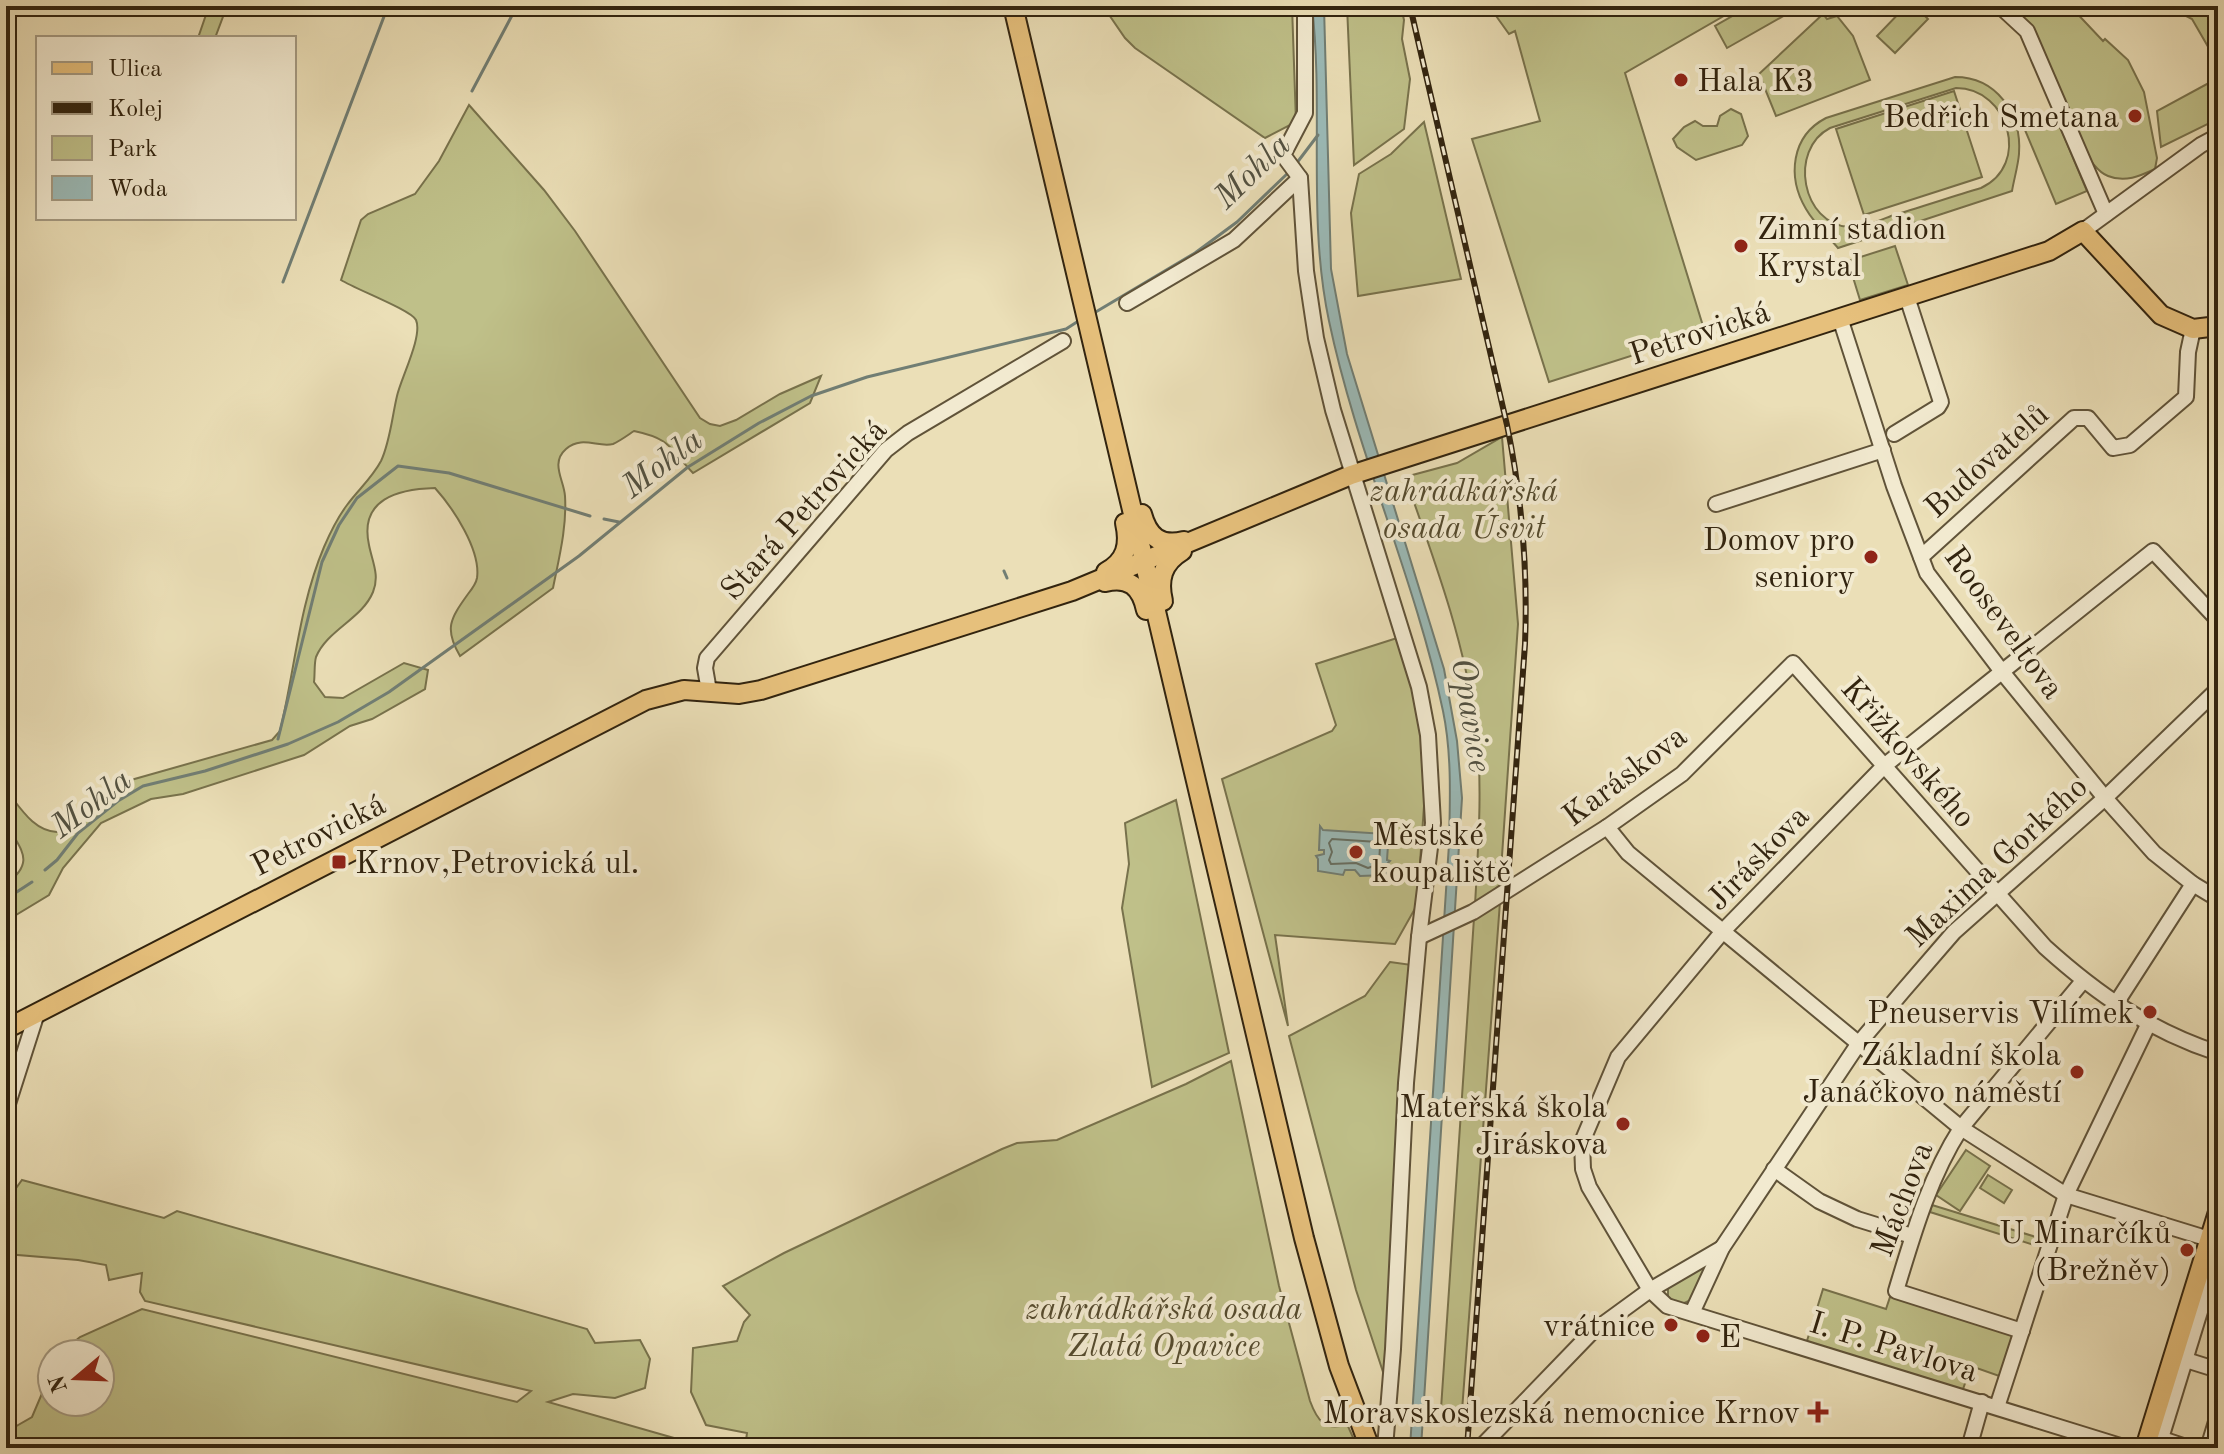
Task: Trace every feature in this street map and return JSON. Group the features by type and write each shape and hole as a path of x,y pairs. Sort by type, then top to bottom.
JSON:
{"main road":[{"path":"1013,6 1304,1238 1350,1399 1370,1448"},
{"path":"2083,231 2161,315 2193,329 2218,326"},
{"name":"Petrovická","path":"1217,531 1354,474 2049,251 2083,231"},
{"path":"1102,378 1150,533 1159,541 1172,543 1217,531"},
{"path":"1072,591 1115,566 1124,555 1128,543 1109,449 1102,378"},
{"path":"1072,591 1217,531"},
{"path":"1184,726 1174,650 1160,587 1161,577 1172,558 1217,531"},
{"path":"1072,591 1117,580 1130,582 1138,589 1158,662 1184,726"},
{"name":"Petrovická","path":"6,1029 646,700 684,690 739,694 761,690 1072,591"},
{"path":"2153,1442 2208,1286 2218,1212"}],"street":[{"path":"1305,6 1305,113 1283,155 1298,175 1306,271 1316,338 1419,687 1428,735 1433,823 1424,935 1406,1083 1394,1334 1385,1448"},
{"path":"2000,6 2027,31 2106,214"},
{"name":"Petrovická","path":"2083,231 2201,145 2218,136"},
{"path":"1127,303 1234,240 1298,175"},
{"path":"1894,434 1941,405 1907,297"},
{"name":"Rooseveltova","path":"1840,318 1927,573 2003,673 2154,853 2193,884 2218,899"},
{"name":"Budovatelů","path":"1921,557 2074,418 2088,418 2113,448 2130,445 2186,397 2188,352 2193,329"},
{"name":"Stará Petrovická","path":"709,691 705,668 707,658 886,450 908,433 1063,341"},
{"path":"1716,504 1883,450"},
{"name":"Jiráskova","path":"1650,1290 1589,1187 1583,1169 1582,1142 1618,1057 1724,930 1884,766 2153,551 2218,619"},
{"name":"Karáskova","path":"1424,935 1473,912 1607,827 1682,774 1793,663"},
{"name":"Křižkovského","path":"1793,663 2045,947 2083,981 2148,1025"},
{"name":"Maxima Gorkého","path":"1692,1313 1722,1248 1859,1043 1954,932 2105,798 2218,689"},
{"path":"1607,827 1628,853 1961,1128 2066,1195 2214,1246"},
{"path":"2115,1005 2193,884"},
{"name":"Máchova","path":"2022,1331 1896,1291 1930,1187 1961,1128 2083,981"},
{"path":"6,1110 37,1013"},
{"path":"1997,1407 2066,1195 2148,1025 2218,1053"},
{"path":"1774,1169 1832,1207 1857,1219 1912,1236"},
{"name":"Maxima Gorkého","path":"1480,1448 1591,1333 1650,1290 1722,1248"},
{"path":"2189,1448 2153,1442 2186,1360 2208,1286"},
{"name":"I. P. Pavlova","path":"1650,1290 1667,1306 2127,1448"},
{"path":"2186,1360 2218,1370"},
{"path":"1969,1448 1982,1402"},
{"path":"2208,1448 2218,1415"}],"green space":[{"path":"209,6 227,6 216,36 199,36"},
{"path":"1103,6 1292,6 1296,122 1265,138 1135,48"},
{"path":"1347,6 1401,6 1404,20 1402,39 1410,79 1404,129 1354,165"},
{"path":"1489,6 1741,6 1625,73 1703,326 1700,334 1549,382 1472,139 1540,121 1515,31 1509,34"},
{"path":"1750,6 1801,6 1727,48 1715,26"},
{"path":"1906,6 1915,6 1928,19 1895,53 1877,36"},
{"path":"2011,6 2070,6 2103,41 2105,39 2128,60 2144,92 2157,158 2155,169 2120,179 2108,176 2096,167 2075,132 2040,44 2032,29"},
{"path":"2218,6 2218,64 2192,19 2178,7"},
{"path":"1823,14 1827,19 1837,16 1853,36 1870,80 1776,116 1759,74"},
{"path":"1955,77 1983,83 2004,100 2016,125 2019,154 2012,191 1838,248 1806,209 1796,184 1799,146 1805,135 1826,118","holes":["1956,88 1974,91 1989,100 2007,129 2009,146 2006,163 1996,177 1981,188 1870,224 1849,227 1833,223 1820,213 1811,200 1805,168 1817,138 1830,128"]},
{"path":"2218,78 2218,119 2161,147 2157,111"},
{"path":"1954,91 1982,177 1864,215 1836,129"},
{"path":"469,105 544,190 575,231 700,418 720,426 821,376 810,403 693,473 663,441 634,431 613,444 584,442 566,449 558,466 565,496 565,519 553,588 460,656 452,638 451,624 477,578 475,555 470,542 435,488 395,494 384,500 370,517 367,529 376,574 373,592 361,610 321,648 315,660 314,682 325,697 343,698 404,663 428,670 425,689 372,719 350,726 304,755 183,794 151,799 101,823 63,868 49,895 6,921 6,884 17,874 23,858 6,816 6,790 34,823 57,832 92,800 131,780 272,740 280,731 303,615 316,569 340,515 381,461 397,396 417,336 416,320 412,316 341,280 361,220 415,194 439,161"},
{"path":"1731,109 1741,114 1748,136 1742,145 1696,160 1677,147 1673,139 1684,127 1695,121 1703,126 1717,126 1720,116"},
{"path":"2056,117 2087,191 2056,204 2025,130"},
{"path":"1424,122 1461,279 1358,296 1351,213 1359,174 1391,154"},
{"path":"1895,246 1908,285 1860,300 1848,261"},
{"name":"zahrádkářská osada Úsvit","path":"1502,437 1518,624 1500,885 1475,905 1479,771 1471,696 1447,601 1405,477 1457,463"},
{"name":"Městské koupaliště","path":"1397,638 1420,707 1426,778 1417,905 1395,944 1275,935 1288,1026 1222,779 1332,731 1336,725 1316,664"},
{"path":"1176,800 1229,1053 1152,1087 1122,908 1129,864 1125,823"},
{"path":"1500,902 1462,1411 1441,1409 1474,918"},
{"name":"zahrádkářská osada Zlatá Opavice","path":"1390,962 1412,965 1386,1381 1356,1290 1289,1036 1365,996"},
{"path":"1231,1061 1279,1286 1310,1401 1323,1423 1333,1426 1347,1424 1356,1444 1337,1444 1337,1448 1109,1448 1034,1443 1036,1448 745,1448 747,1433 706,1425 691,1392 693,1348 737,1341 750,1315 723,1286 784,1253 1002,1149 1017,1143 1057,1140"},
{"path":"1966,1150 1990,1166 1960,1211 1936,1195"},
{"path":"1988,1175 2012,1190 2004,1203 1980,1188"},
{"path":"22,1180 164,1218 177,1211 587,1329 595,1343 640,1340 650,1359 645,1388 615,1398 573,1394 548,1402 709,1448 6,1448 6,1432 32,1417 36,1408 36,1418 116,1418 116,1338 79,1338 142,1309 517,1402 531,1391 145,1301 140,1292 142,1273 109,1280 106,1265 6,1254 11,1195"},
{"path":"1932,1205 2036,1237 2034,1245 1930,1212"},
{"path":"1708,1263 1691,1300 1682,1304 1668,1298 1668,1287"},
{"path":"1823,1289 1886,1309 1891,1294 2015,1333 2002,1377 1971,1366 1962,1392 1806,1344"}],"water":[{"path":"1312,6 1324,6 1331,269 1347,354 1444,669 1457,741 1462,798 1421,1448 1410,1448 1449,844 1448,744 1431,662 1355,419 1329,321 1319,243 1317,85"},
{"name":"Městské koupaliště","path":"1320,826 1323,830 1385,834 1389,831 1387,860 1390,861 1386,875 1360,876 1355,870 1345,870 1343,875 1318,871 1316,856 1324,854 1324,850 1319,850"}],"waterway":[{"path":"283,282 388,6"},
{"path":"472,91 517,6"},
{"name":"Mohla","path":"1296,164 1318,135"},
{"name":"Mohla","path":"1094,313 1195,253 1237,222 1288,173"},
{"name":"Mohla","path":"45,870 78,833 118,801 143,786 205,771 288,744 338,722 389,692 579,556 688,467 759,423 811,396 867,377 1066,329 1080,320"},
{"path":"278,739 322,562 339,525 357,498 398,466 449,473 590,516"},
{"path":"604,519 619,522"},
{"path":"1004,571 1007,578"},
{"name":"Mohla","path":"6,899 32,882"}],"railway":[{"path":"1410,6 1507,425 1517,479 1525,561 1525,644 1467,1448"}],"place":[{"name":"Hala K3","path":"1681,80"},
{"name":"Bedřich Smetana","path":"2135,116"},
{"name":"Zimní stadion Krystal","path":"1741,246"},
{"name":"Domov pro seniory","path":"1871,557"},
{"name":"Městské koupaliště","path":"1356,852"},
{"name":"Krnov,Petrovická ul.","path":"339,862"},
{"name":"Pneuservis Vilímek","path":"2150,1012"},
{"name":"Základní škola Janáčkovo náměstí","path":"2077,1072"},
{"name":"Mateřská škola Jiráskova","path":"1623,1124"},
{"name":"U Minarčíků (Brežněv)","path":"2187,1250"},
{"name":"vrátnice","path":"1671,1325"},
{"name":"E","path":"1703,1336"},
{"name":"Moravskoslezská nemocnice Krnov","path":"1818,1412"}],"water label":[{"name":"Opavice","path":"1473,715"}]}
